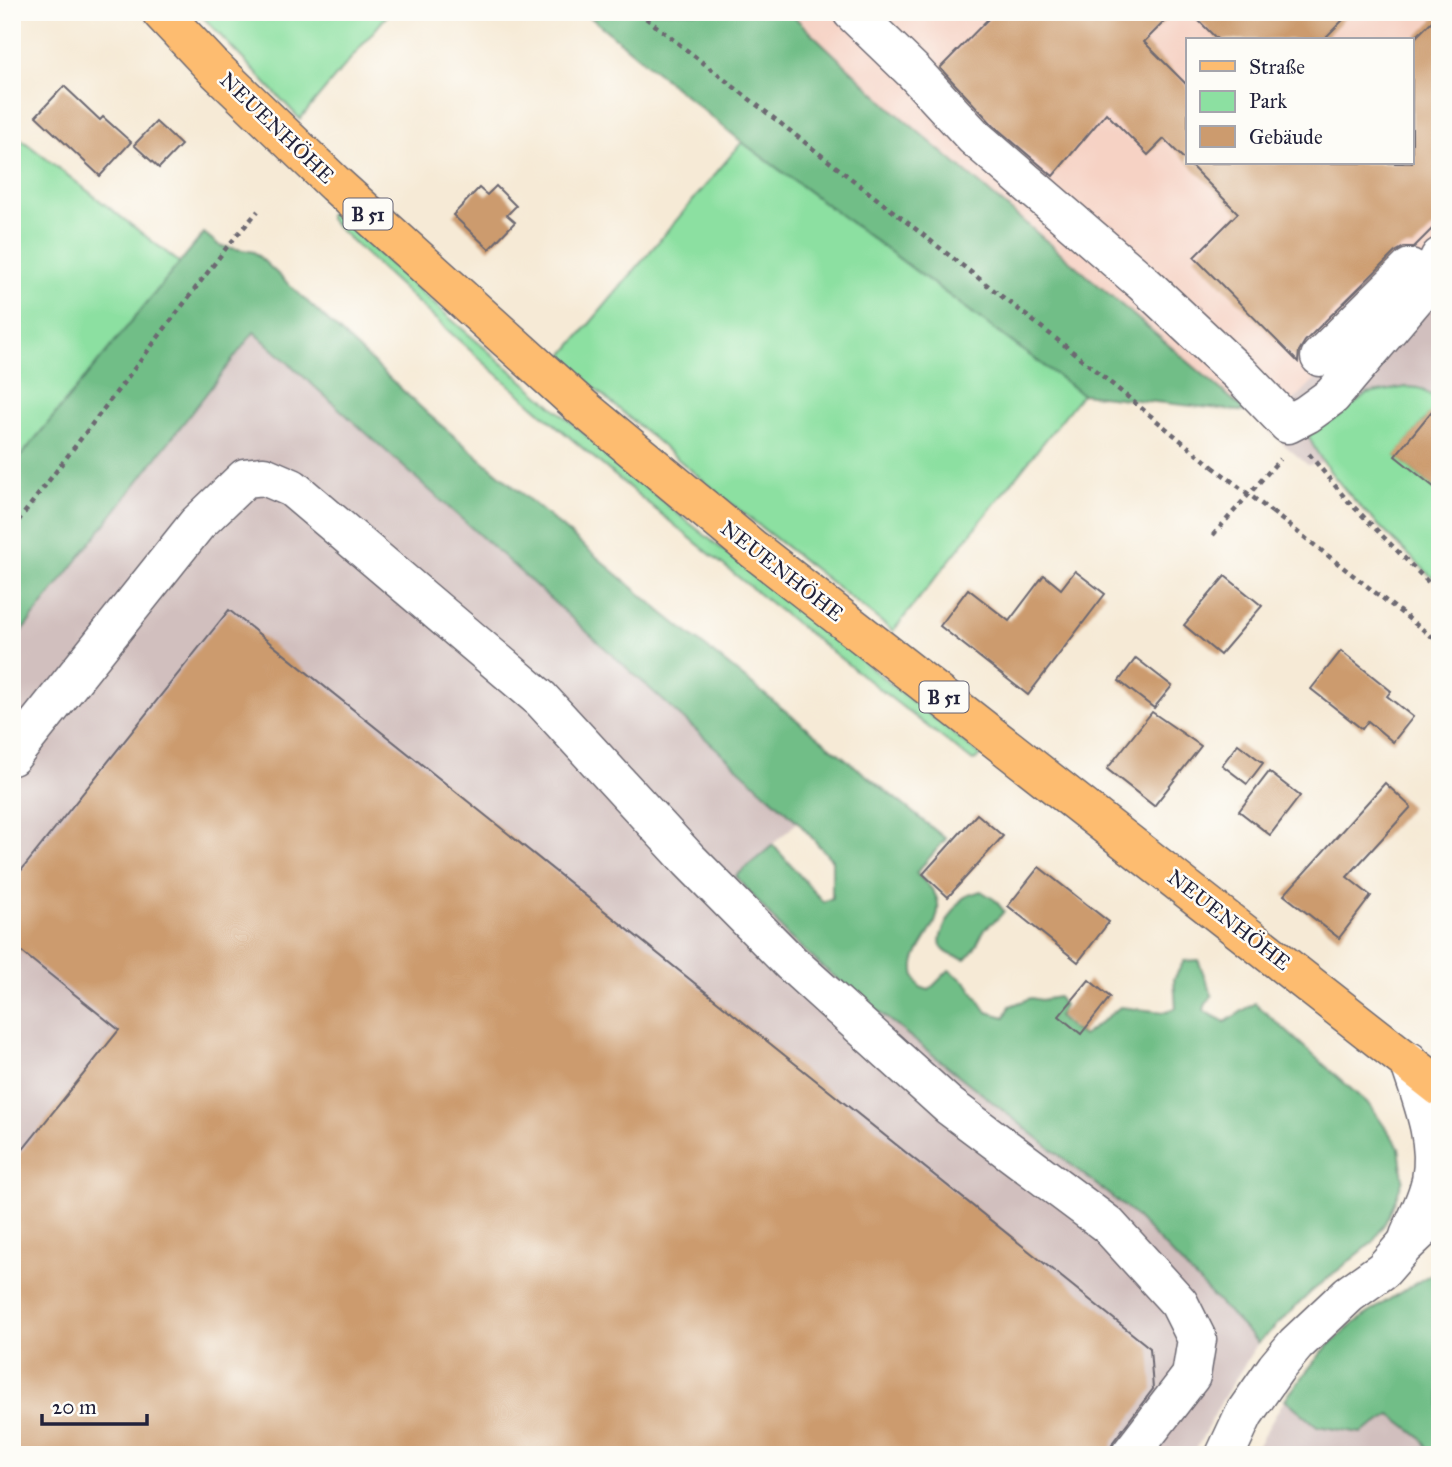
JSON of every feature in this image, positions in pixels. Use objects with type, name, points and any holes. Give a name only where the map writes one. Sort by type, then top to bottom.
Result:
[{"type":"main road","name":"NEUENHÖHE","points":[[161,12],[212,66],[335,184],[593,416],[753,549],[1440,1087]]},
{"type":"street","points":[[852,12],[913,71],[974,137],[1142,282],[1240,374],[1288,424],[1332,396],[1426,285],[1440,257]]},
{"type":"street","points":[[1320,357],[1413,266],[1440,246]]},
{"type":"street","points":[[12,757],[197,524],[245,478],[264,476],[292,488],[541,699],[689,860],[791,963],[949,1106],[1108,1225],[1179,1303],[1197,1339],[1191,1376],[1130,1455]]},
{"type":"street","points":[[1409,1061],[1432,1141],[1434,1165],[1409,1254]]},
{"type":"street","points":[[1225,1455],[1244,1414],[1296,1344],[1318,1321],[1409,1254],[1440,1212]]},
{"type":"path","points":[[638,12],[1440,643]]},
{"type":"path","points":[[12,529],[227,247],[258,211]]},
{"type":"path","points":[[1213,534],[1290,449],[1288,424]]},
{"type":"path","points":[[1288,424],[1346,499],[1440,594]]},
{"type":"shaded area","points":[[789,12],[1440,12],[1440,279],[1313,382],[1287,407],[1269,432],[894,111]]},
{"type":"shaded area","points":[[1418,278],[1440,279],[1440,585],[1356,502],[1323,462],[1308,465],[1269,432],[1287,407]]},
{"type":"shaded area","points":[[253,331],[798,822],[736,876],[825,969],[1132,1213],[1258,1343],[1224,1397],[1193,1455],[12,1455],[12,644]]},
{"type":"shaded area","points":[[1440,1269],[1440,1455],[1252,1455],[1285,1399],[1325,1349],[1351,1326],[1395,1295]]},
{"type":"green space","points":[[198,12],[390,12],[300,119]]},
{"type":"green space","points":[[584,12],[789,12],[894,111],[1247,412],[1082,394],[742,142]]},
{"type":"green space","points":[[12,132],[180,263],[12,467]]},
{"type":"green space","points":[[742,142],[1082,394],[893,631],[719,494],[560,359]]},
{"type":"green space","points":[[333,212],[452,320],[672,509],[981,756],[973,761],[920,721],[652,507],[488,366],[381,269],[329,219]]},
{"type":"green space","points":[[204,233],[220,246],[254,252],[428,414],[664,614],[946,839],[916,873],[933,891],[938,904],[934,925],[914,964],[920,987],[929,990],[949,970],[967,983],[987,1012],[1005,1017],[1010,1006],[1031,998],[1041,1000],[1058,997],[1064,1005],[1058,1017],[1083,1036],[1120,1007],[1164,1012],[1176,1008],[1174,979],[1184,961],[1198,960],[1212,995],[1204,1011],[1225,1022],[1255,1003],[1370,1106],[1399,1147],[1403,1179],[1389,1216],[1373,1242],[1311,1292],[1258,1343],[1132,1213],[825,969],[787,935],[736,876],[773,845],[823,902],[832,898],[832,860],[798,822],[254,332],[12,644],[12,467]]},
{"type":"green space","points":[[1407,387],[1419,388],[1440,401],[1396,456],[1440,492],[1440,585],[1346,490],[1315,449],[1307,431],[1337,418],[1367,394]]},
{"type":"green space","points":[[981,891],[995,900],[1004,911],[986,928],[966,959],[948,953],[940,944],[942,931],[961,900]]},
{"type":"green space","points":[[1440,1269],[1440,1455],[1432,1455],[1421,1438],[1391,1415],[1361,1433],[1317,1426],[1285,1399],[1321,1353],[1340,1335],[1381,1305]]},
{"type":"building","points":[[995,12],[1174,12],[1144,42],[1186,84],[1186,161],[1164,139],[1148,155],[1106,113],[1053,176],[994,126],[940,68]]},
{"type":"building","points":[[1190,12],[1351,12],[1325,38],[1216,38]]},
{"type":"building","points":[[1440,13],[1440,221],[1414,247],[1404,247],[1395,252],[1305,341],[1299,351],[1298,362],[1194,257],[1238,213],[1189,164],[1414,164],[1414,39]]},
{"type":"building","points":[[64,86],[100,120],[103,117],[131,142],[100,176],[36,116]]},
{"type":"building","points":[[156,122],[181,145],[159,168],[134,145]]},
{"type":"building","points":[[496,186],[516,206],[507,215],[515,222],[489,249],[453,215],[479,188],[487,195]]},
{"type":"building","points":[[1440,401],[1440,492],[1395,456]]},
{"type":"building","points":[[1075,571],[1105,594],[1028,695],[940,626],[968,589],[1009,621],[1044,575],[1061,589]]},
{"type":"building","points":[[1225,576],[1262,606],[1220,655],[1184,625]]},
{"type":"building","points":[[229,610],[1150,1348],[1153,1389],[1113,1442],[1109,1455],[12,1455],[12,1163],[119,1030],[12,944],[12,882]]},
{"type":"building","points":[[1341,651],[1391,691],[1387,696],[1413,717],[1393,742],[1368,721],[1362,729],[1311,689]]},
{"type":"building","points":[[1136,658],[1172,686],[1154,708],[1119,681]]},
{"type":"building","points":[[1152,712],[1201,746],[1154,806],[1107,769]]},
{"type":"building","points":[[1238,744],[1263,763],[1247,784],[1222,765]]},
{"type":"building","points":[[1269,772],[1300,796],[1270,835],[1239,811]]},
{"type":"building","points":[[1385,783],[1411,807],[1347,877],[1371,896],[1339,938],[1284,895]]},
{"type":"building","points":[[977,814],[1003,836],[948,897],[923,874]]},
{"type":"building","points":[[1039,867],[1109,922],[1078,962],[1008,906]]},
{"type":"building","points":[[1089,980],[1110,997],[1081,1034],[1059,1016]]}]
